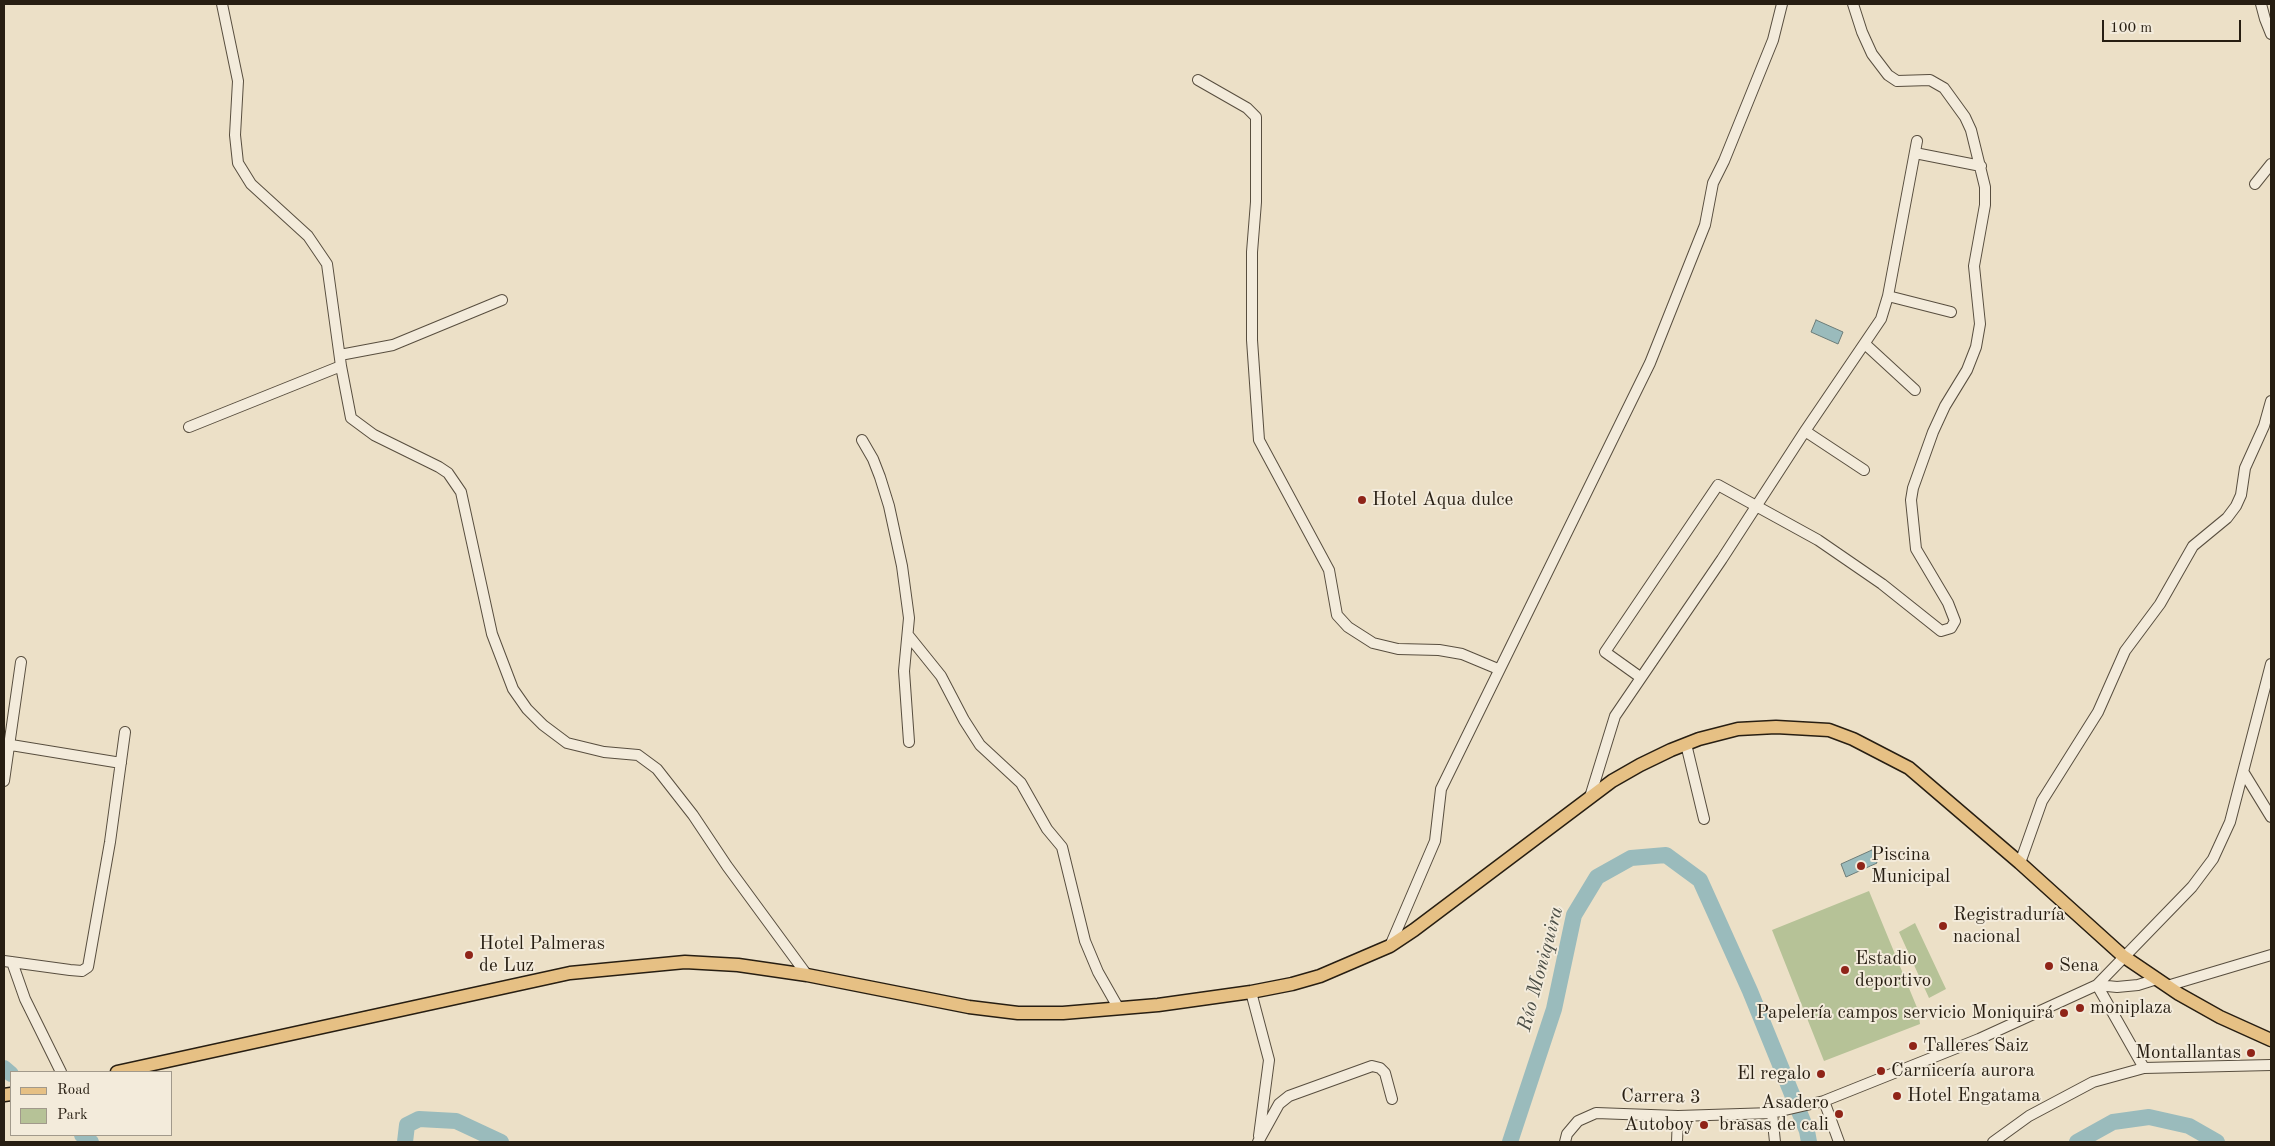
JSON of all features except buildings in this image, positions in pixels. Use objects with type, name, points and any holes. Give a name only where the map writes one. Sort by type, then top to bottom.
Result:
[{"type":"main road","points":[[122,1071],[570,973],[685,962],[738,965],[807,975],[969,1007],[1018,1013],[1063,1013],[1119,1009],[1251,992],[1320,976],[1390,946],[1612,781],[1640,765],[1686,744],[1738,729],[1776,727],[1829,730],[1853,739],[1920,775],[2124,956],[2162,982],[2220,1017],[2271,1040]]},
{"type":"street","points":[[222,4],[238,81],[235,135],[238,162],[251,184],[308,236],[323,256],[330,272],[348,412],[356,424],[374,435],[440,467],[448,474],[461,492],[492,634],[513,689],[526,709],[567,743],[604,752],[638,755],[649,762],[672,786],[727,866],[807,975]]},
{"type":"street","points":[[1390,946],[1434,841],[1441,789],[1498,669],[1650,363],[1705,225],[1713,183],[1774,40],[1782,4]]},
{"type":"street","points":[[1640,677],[1605,652],[1718,485],[1818,540],[1882,584],[1941,632],[1954,625],[1954,616],[1916,549],[1911,500],[1913,488],[1932,432],[1945,406],[1968,370],[1976,346],[1980,324],[1974,278],[1974,256],[1985,205],[1985,187],[1981,166],[1968,123],[1944,88],[1930,80],[1897,81],[1888,75],[1872,54],[1862,32],[1853,4]]},
{"type":"street","points":[[2261,4],[2264,19],[2271,34]]},
{"type":"street","points":[[1198,80],[1247,108],[1256,117],[1256,202],[1252,252],[1252,340],[1259,440],[1329,570],[1337,615],[1348,627],[1373,643],[1398,649],[1439,650],[1462,654],[1498,669]]},
{"type":"street","points":[[1590,797],[1615,716],[1757,507],[1805,431],[1881,318],[1888,296],[1917,141]]},
{"type":"street","points":[[1916,154],[1981,166]]},
{"type":"street","points":[[2255,184],[2271,164]]},
{"type":"street","points":[[1888,296],[1951,312]]},
{"type":"street","points":[[188,427],[341,361],[393,345],[502,300]]},
{"type":"street","points":[[1865,344],[1915,390]]},
{"type":"street","points":[[2020,863],[2042,801],[2098,712],[2125,651],[2160,604],[2193,546],[2227,518],[2236,506],[2241,495],[2246,464],[2267,428],[2271,401]]},
{"type":"street","points":[[1805,431],[1864,470]]},
{"type":"street","points":[[862,440],[873,459],[880,477],[899,544],[909,618],[904,671],[908,742]]},
{"type":"street","points":[[908,635],[940,676],[980,745],[1021,783],[1047,829],[1062,848],[1085,941],[1098,972],[1119,1009]]},
{"type":"street","points":[[4,781],[7,744],[21,662]]},
{"type":"street","points":[[2097,985],[2192,887],[2213,859],[2230,822],[2271,664]]},
{"type":"street","points":[[8,962],[76,971],[85,971],[88,967],[110,842],[125,732]]},
{"type":"street","points":[[7,744],[121,763]]},
{"type":"street","points":[[1686,744],[1704,819]]},
{"type":"street","points":[[2244,773],[2271,817]]},
{"type":"street","points":[[2097,985],[2117,986],[2162,982],[2271,955]]},
{"type":"street","points":[[8,962],[61,1071]]},
{"type":"street","points":[[2097,985],[2144,1068]]},
{"type":"street","name":"Carrera 3","points":[[1566,1138],[1578,1121],[1596,1113],[1678,1116],[1772,1113],[1824,1101],[1979,1039],[2097,985]]},
{"type":"street","points":[[1251,992],[1269,1060],[1258,1142]]},
{"type":"street","points":[[1993,1142],[2029,1116],[2093,1082],[2144,1068],[2271,1065]]},
{"type":"street","points":[[1258,1142],[1280,1104],[1289,1096],[1372,1066],[1380,1068],[1385,1073],[1392,1099]]},
{"type":"street","points":[[1824,1101],[1839,1142]]},
{"type":"street","points":[[1772,1113],[1775,1142]]},
{"type":"street","points":[[1677,1142],[1678,1116]]},
{"type":"green space","name":"Estadio deportivo","points":[[1869,891],[1918,1010],[1920,1024],[1824,1061],[1772,930]]},
{"type":"green space","points":[[1915,923],[1946,989],[1929,998],[1899,932]]},
{"type":"water","points":[[1816,320],[1843,332],[1838,344],[1811,332]]},
{"type":"water","points":[[1872,850],[1877,863],[1846,877],[1841,864]]},
{"type":"waterway","name":"Río Moniquira","points":[[1510,1142],[1554,1009],[1574,915],[1597,877],[1631,858],[1666,855],[1700,880],[1750,991],[1807,1131],[1809,1142]]},
{"type":"waterway","name":"Río Moniquira","points":[[4,1068],[10,1073]]},
{"type":"waterway","name":"Río Moniquira","points":[[2077,1142],[2113,1122],[2149,1117],[2189,1126],[2217,1142]]},
{"type":"waterway","name":"Río Moniquira","points":[[405,1142],[407,1125],[419,1119],[456,1121],[501,1142]]},
{"type":"waterway","name":"Río Moniquira","points":[[83,1136],[91,1142]]},
{"type":"place","name":"Hotel Aqua dulce","points":[[1362,500]]},
{"type":"place","name":"Piscina Municipal","points":[[1861,866]]},
{"type":"place","name":"Registraduría nacional","points":[[1943,926]]},
{"type":"place","name":"Hotel Palmeras de Luz","points":[[469,955]]},
{"type":"place","name":"Sena","points":[[2049,966]]},
{"type":"place","name":"Estadio deportivo","points":[[1845,970]]},
{"type":"place","name":"moniplaza","points":[[2080,1008]]},
{"type":"place","name":"Papelería campos servicio Moniquirá","points":[[2064,1013]]},
{"type":"place","name":"Talleres Saiz","points":[[1913,1046]]},
{"type":"place","name":"Montallantas","points":[[2251,1053]]},
{"type":"place","name":"Carnicería aurora","points":[[1881,1071]]},
{"type":"place","name":"El regalo","points":[[1821,1074]]},
{"type":"place","name":"Hotel Engatama","points":[[1897,1096]]},
{"type":"place","name":"Asadero brasas de cali","points":[[1839,1114]]},
{"type":"place","name":"Autoboy","points":[[1704,1125]]}]
